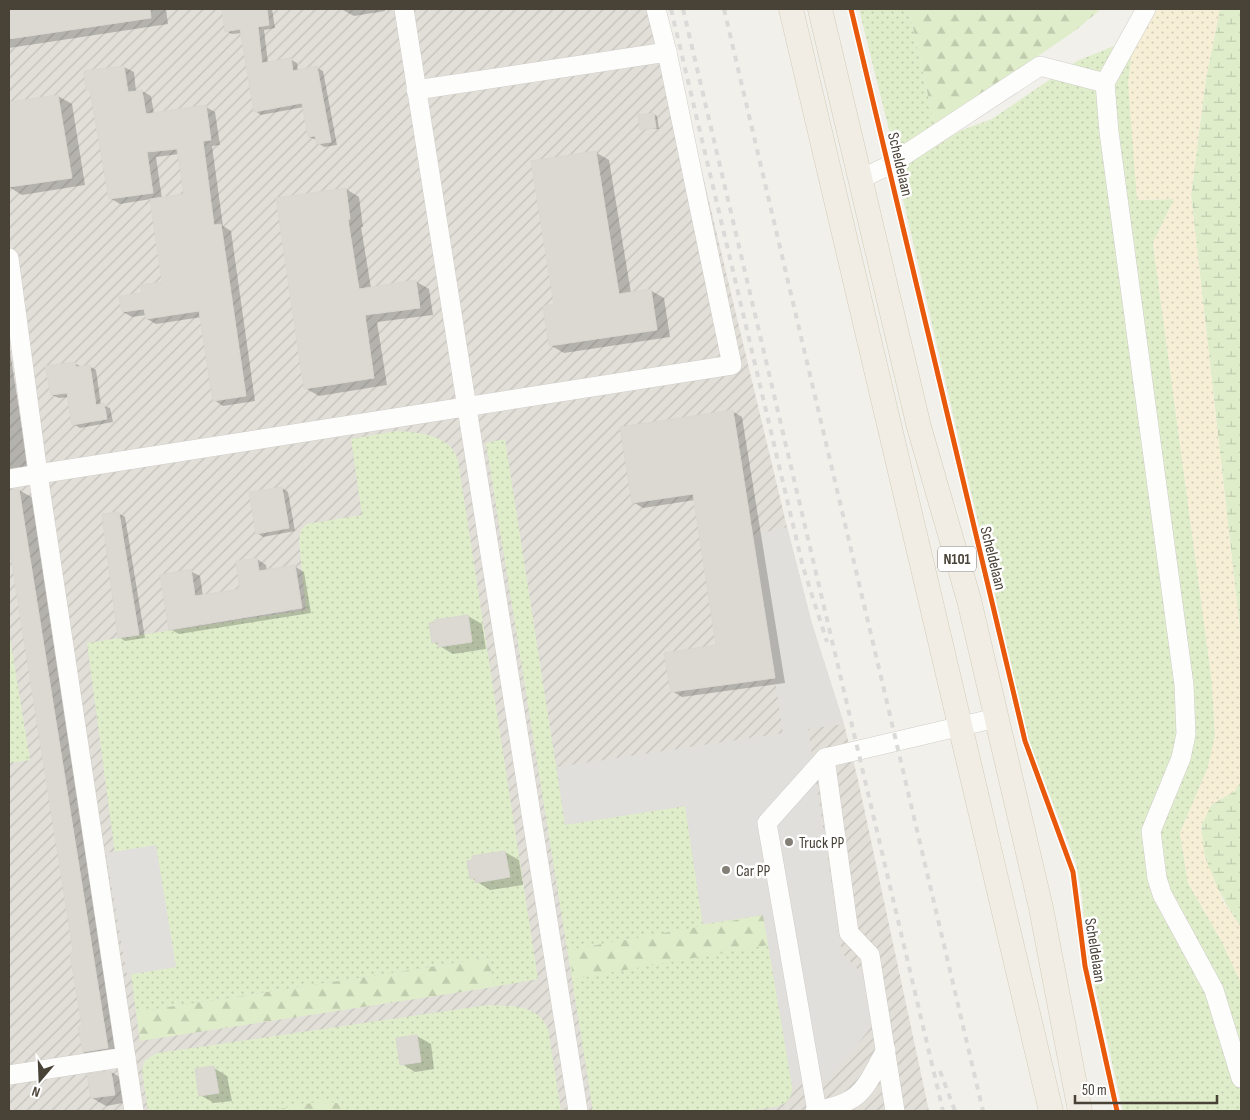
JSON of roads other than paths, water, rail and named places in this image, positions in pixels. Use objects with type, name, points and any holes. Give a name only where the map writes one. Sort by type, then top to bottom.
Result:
[{"type":"main road","name":"N101","points":[[791,9],[1051,1111]]},
{"type":"main road","name":"N101","points":[[820,9],[919,427],[968,600],[1041,908],[1080,1111]]},
{"type":"lane","points":[[404,9],[578,1111]]},
{"type":"lane","points":[[9,478],[732,365],[656,9]]},
{"type":"lane","points":[[1146,9],[1105,83],[1109,132],[1184,685],[1186,734],[1181,758],[1151,831],[1157,878],[1162,894],[1214,990],[1227,1027],[1241,1078]]},
{"type":"lane","points":[[416,90],[666,52]]},
{"type":"lane","points":[[860,179],[888,166],[1040,66],[1105,83]]},
{"type":"lane","points":[[9,258],[38,474],[134,1111]]},
{"type":"lane","points":[[886,1050],[862,1091],[852,1101],[836,1108],[816,1111],[767,823],[825,758],[996,718]]},
{"type":"lane","points":[[825,758],[849,933],[870,955],[895,1111]]},
{"type":"lane","points":[[9,1075],[126,1057]]},
{"type":"railway","points":[[671,9],[803,567],[827,642]]},
{"type":"railway","points":[[683,9],[943,1111]]},
{"type":"railway","points":[[724,9],[983,1111]]},
{"type":"railway","points":[[940,1071],[955,1111]]},
{"type":"place","name":"Truck PP","points":[[789,842]]},
{"type":"place","name":"Car PP","points":[[726,870]]}]
